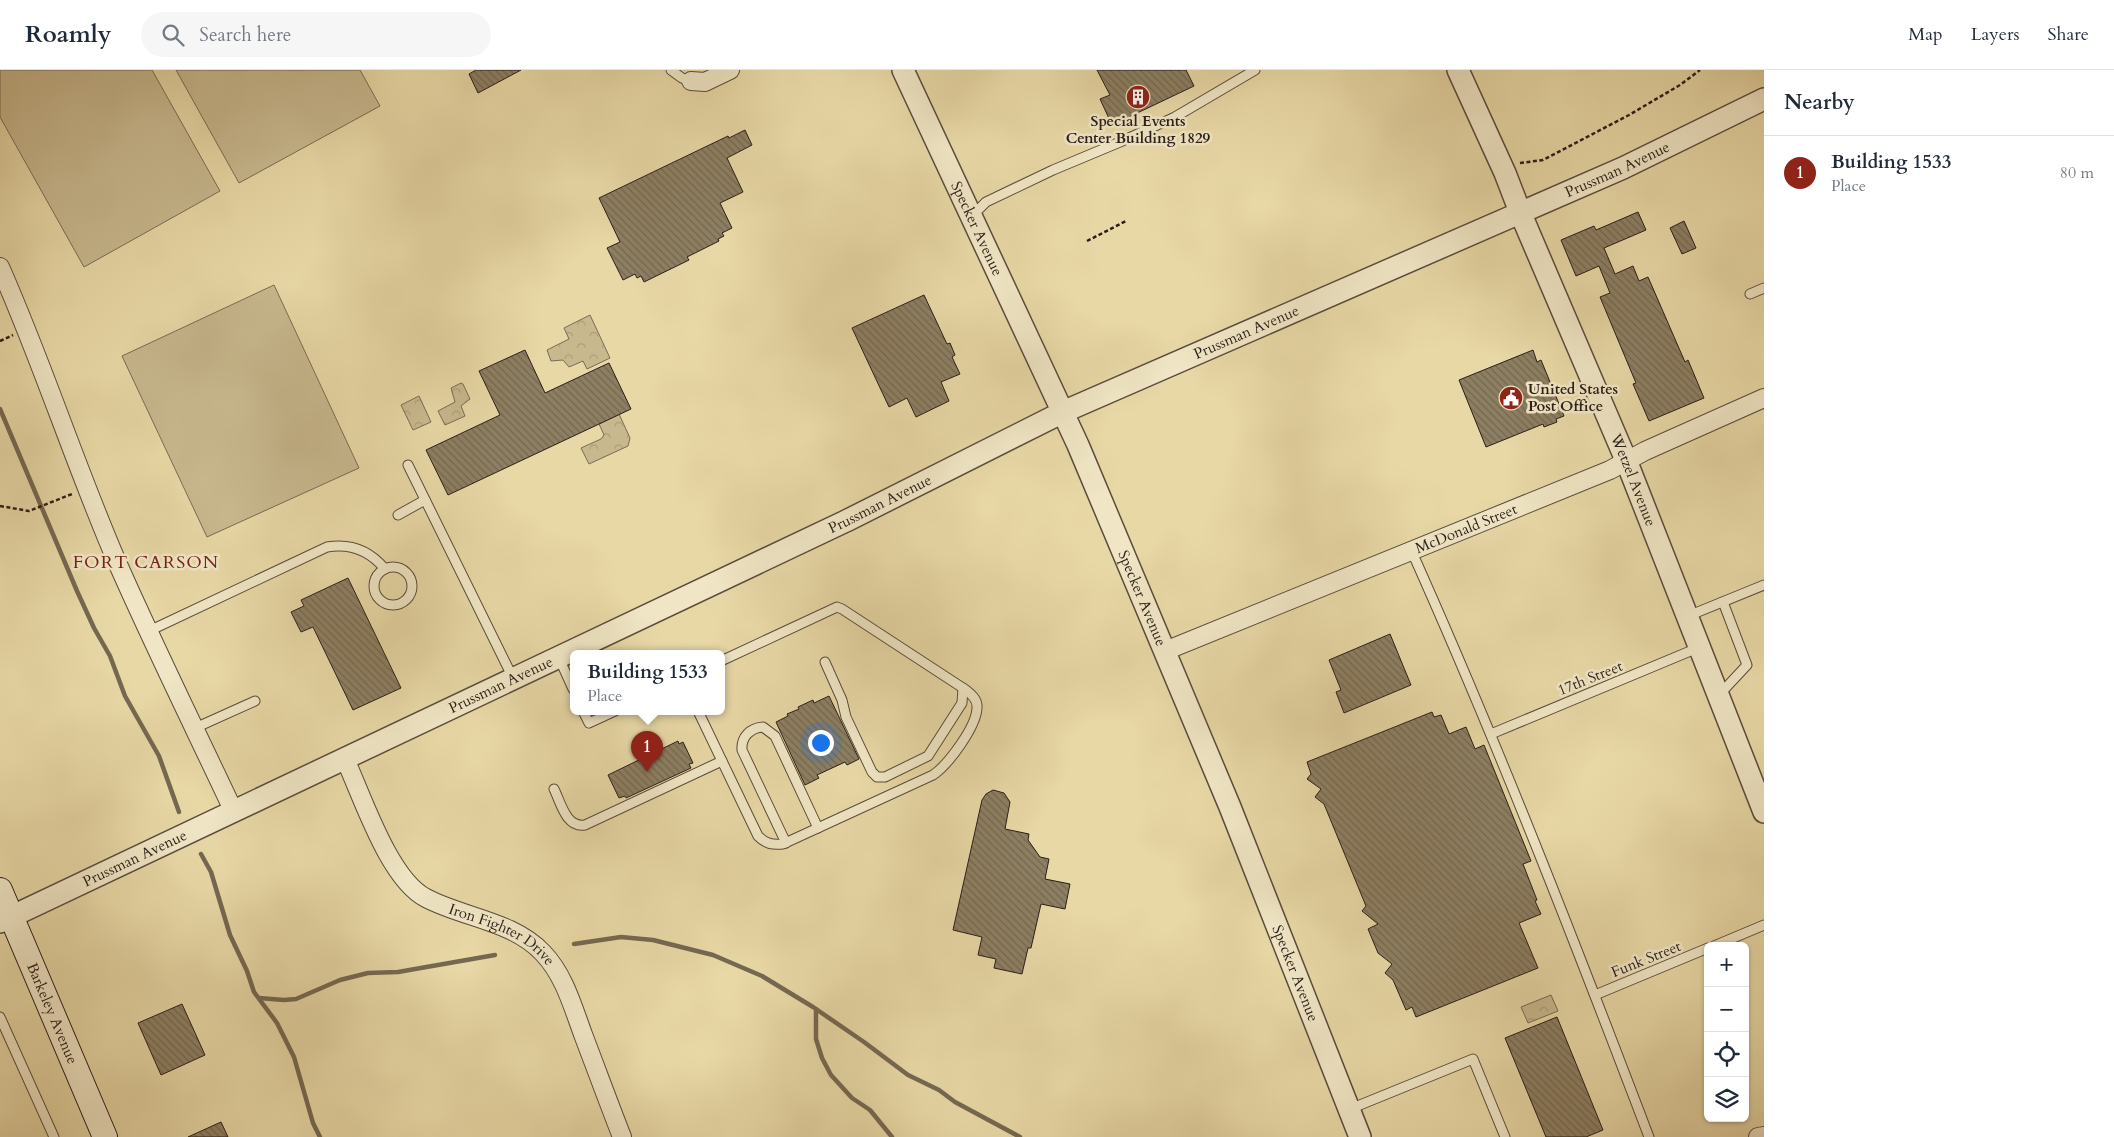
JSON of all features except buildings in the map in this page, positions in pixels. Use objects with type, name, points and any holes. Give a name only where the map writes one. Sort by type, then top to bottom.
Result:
[{"type":"main road","name":"Barkeley Avenue","points":[[0,890],[6,920],[105,1137]]},
{"type":"street","points":[[691,81],[705,82],[730,70]]},
{"type":"street","name":"Specker Avenue","points":[[903,70],[1063,412],[1240,833],[1360,1137]]},
{"type":"street","name":"Wetzel Avenue","points":[[1458,70],[1506,173],[1520,212],[1626,460],[1764,812]]},
{"type":"street","name":"Prussman Avenue","points":[[576,650],[846,521],[1063,412],[1623,168],[1764,99]]},
{"type":"street","points":[[0,267],[17,304],[86,488],[117,562],[234,812]]},
{"type":"street","name":"McDonald Street","points":[[1165,651],[1610,470],[1626,460],[1764,398]]},
{"type":"street","name":"Prussman Avenue","points":[[6,920],[570,653]]},
{"type":"street","name":"Iron Fighter Drive","points":[[345,759],[388,856],[410,887],[434,902],[505,929],[523,938],[542,951],[551,962],[566,987],[622,1137]]},
{"type":"street","points":[[1758,1137],[1764,1136]]},
{"type":"lane","points":[[671,70],[682,78],[691,81]]},
{"type":"lane","points":[[971,218],[986,202],[1052,170],[1175,117],[1255,70]]},
{"type":"lane","points":[[1750,294],[1764,288]]},
{"type":"lane","points":[[408,465],[514,679]]},
{"type":"lane","points":[[398,515],[425,500]]},
{"type":"lane","points":[[149,631],[327,547],[345,546],[361,550],[374,558],[385,569],[398,568],[405,571],[410,578],[412,590],[408,598],[400,603],[387,603],[377,594],[375,581],[379,573],[385,569]]},
{"type":"lane","points":[[1412,552],[1490,734],[1595,995],[1649,1137]]},
{"type":"lane","points":[[1688,616],[1764,585]]},
{"type":"lane","points":[[1718,695],[1747,665],[1722,602]]},
{"type":"lane","points":[[700,715],[758,836],[769,844],[786,842],[933,775],[946,765],[972,725],[976,714],[976,701],[963,688],[837,607],[725,660]]},
{"type":"lane","name":"17th Street","points":[[1490,734],[1700,647]]},
{"type":"lane","points":[[559,658],[570,682]]},
{"type":"lane","points":[[825,662],[842,700],[846,717],[872,772],[877,777],[885,777],[928,756],[962,703],[963,688]]},
{"type":"lane","points":[[195,728],[255,701]]},
{"type":"lane","points":[[585,715],[589,723],[607,715]]},
{"type":"lane","points":[[786,842],[742,750],[745,736],[754,728],[763,727],[775,736],[818,828]]},
{"type":"lane","points":[[554,789],[570,821],[585,826],[722,761]]},
{"type":"lane","points":[[1724,942],[1764,925]]},
{"type":"lane","name":"Funk Street","points":[[1595,995],[1704,950]]},
{"type":"lane","points":[[0,1017],[54,1137]]},
{"type":"lane","points":[[1350,1109],[1473,1058],[1505,1137]]},
{"type":"path","points":[[1519,163],[1543,160],[1629,115],[1700,70]]},
{"type":"path","points":[[1087,241],[1126,221]]},
{"type":"path","points":[[0,506],[29,511],[86,488]]},
{"type":"green space","points":[[0,70],[152,70],[220,191],[84,267],[0,117]]},
{"type":"green space","points":[[176,70],[360,70],[380,106],[239,183]]},
{"type":"green space","points":[[274,285],[359,468],[207,537],[122,356]]},
{"type":"green space","points":[[590,315],[610,358],[587,369],[583,361],[569,367],[563,360],[551,361],[547,350],[569,339],[564,328]]},
{"type":"green space","points":[[461,383],[470,399],[461,406],[465,416],[445,425],[438,411],[455,402],[451,388]]},
{"type":"green space","points":[[419,396],[431,422],[413,430],[401,405]]},
{"type":"green space","points":[[619,414],[630,438],[628,446],[589,464],[581,448],[601,439],[604,435],[599,424]]},
{"type":"green space","points":[[1551,995],[1558,1011],[1528,1023],[1521,1007]]},
{"type":"waterway","points":[[0,409],[77,591],[94,628],[110,656],[125,696],[159,756],[179,812]]},
{"type":"waterway","points":[[201,854],[211,872],[230,935],[247,971],[254,992],[277,1023],[294,1057],[313,1123],[320,1137]]},
{"type":"waterway","points":[[574,944],[621,937],[653,940],[713,955],[762,976],[813,1007],[908,1075],[939,1090],[955,1102],[1020,1137]]},
{"type":"waterway","points":[[259,998],[296,999],[340,980],[368,973],[398,972],[495,955]]},
{"type":"waterway","points":[[816,1009],[816,1039],[822,1058],[831,1075],[852,1098],[870,1110],[892,1137]]},
{"type":"place","name":"Special Events Center Building 1829","points":[[1138,97]]},
{"type":"place","name":"United States Post Office","points":[[1511,398]]},
{"type":"place","name":"Building 1533","points":[[647,772]]},
{"type":"district","name":"FORT CARSON","points":[[146,562]]}]
